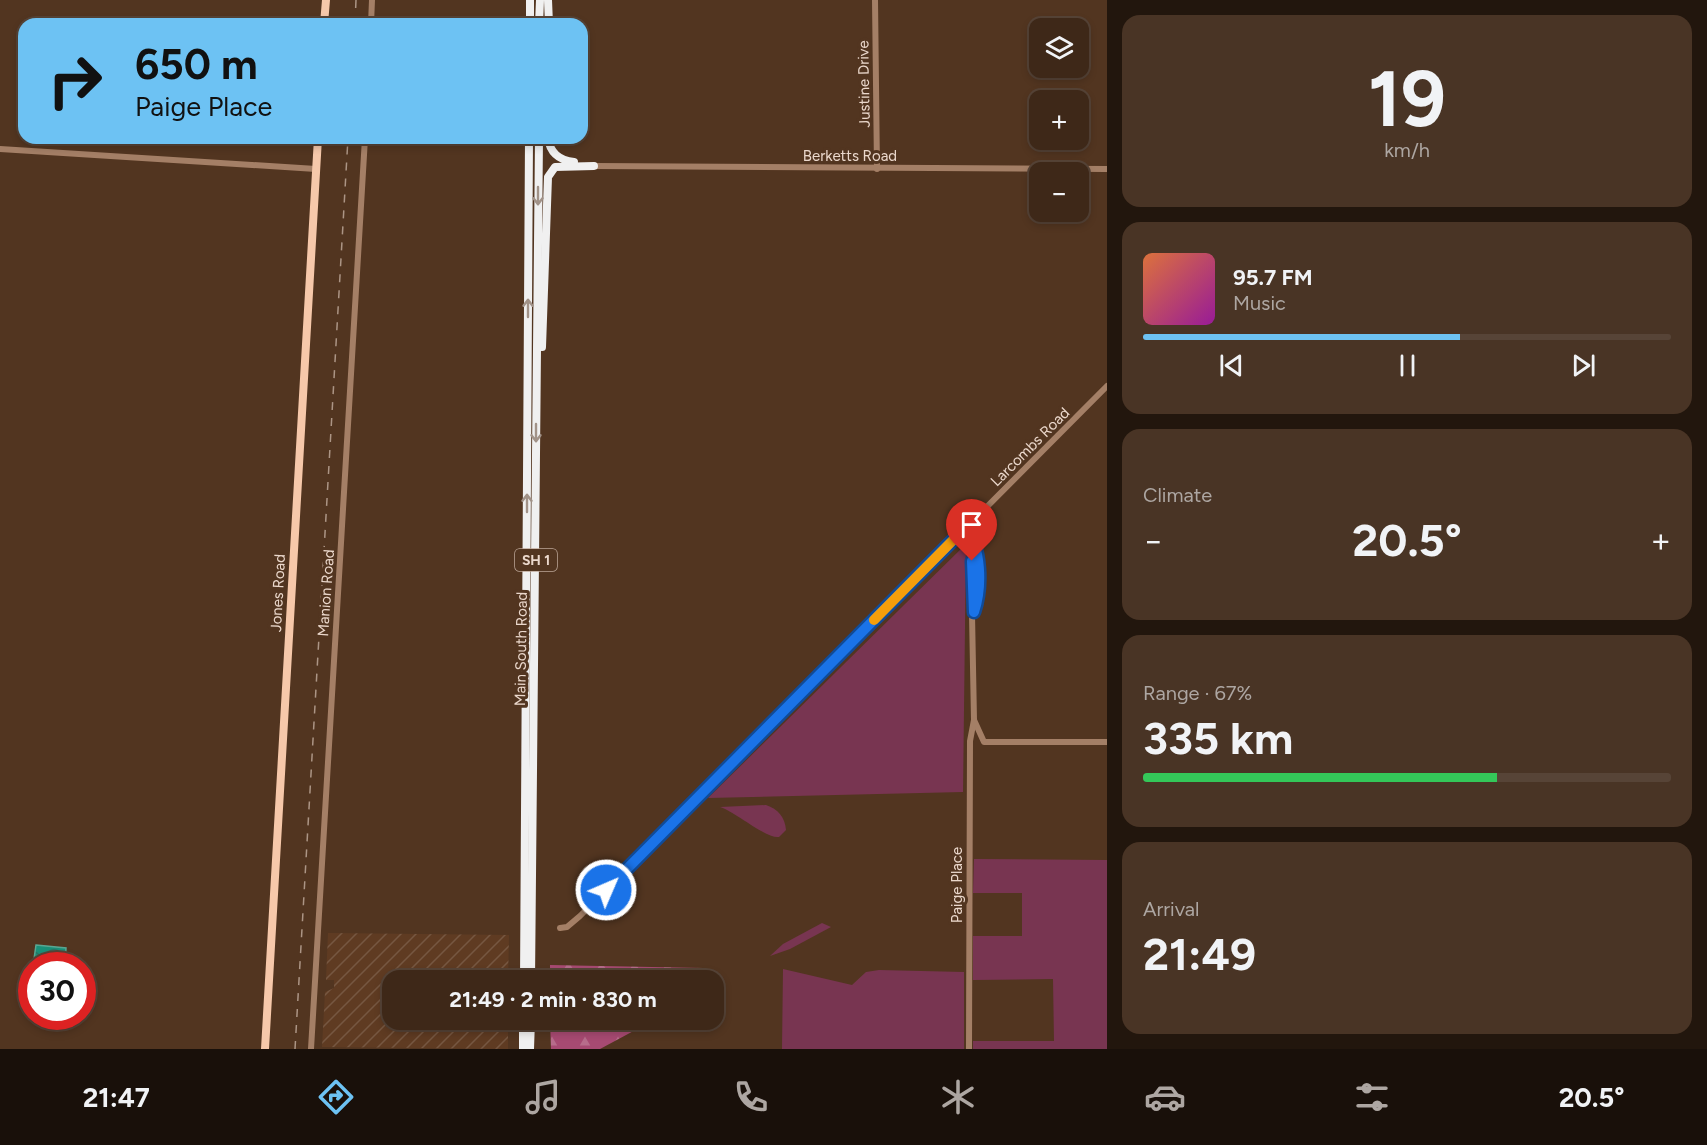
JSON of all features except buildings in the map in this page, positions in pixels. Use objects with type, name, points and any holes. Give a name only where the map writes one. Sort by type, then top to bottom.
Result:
[{"type":"highway","points":[[530,0],[530,18]]},
{"type":"highway","points":[[539,18],[540,0]]},
{"type":"highway","points":[[548,0],[549,18]]},
{"type":"highway","name":"Main South Road","points":[[524,970],[529,144]]},
{"type":"highway","name":"Main South Road","points":[[531,970],[538,144]]},
{"type":"highway","points":[[549,144],[561,158],[594,166]]},
{"type":"highway","points":[[537,398],[546,286],[548,177],[555,167],[594,166]]},
{"type":"highway","points":[[523,1049],[524,1030]]},
{"type":"highway","points":[[530,1049],[531,1030]]},
{"type":"main road","points":[[324,18],[326,0]]},
{"type":"main road","name":"Jones Road","points":[[265,1049],[318,144]]},
{"type":"street","points":[[371,18],[372,0]]},
{"type":"street","name":"Justine Drive","points":[[875,0],[877,169]]},
{"type":"street","name":"Manion Road","points":[[311,1049],[365,144]]},
{"type":"street","points":[[0,149],[316,169]]},
{"type":"street","name":"Berketts Road","points":[[594,166],[1107,169]]},
{"type":"street","name":"Larcombs Road","points":[[560,928],[567,927],[580,916],[1107,386]]},
{"type":"street","name":"Paige Place","points":[[965,528],[974,537],[976,549],[972,561],[974,720],[970,741],[969,1049]]},
{"type":"street","name":"Paige Place","points":[[974,720],[984,742]]},
{"type":"street","points":[[970,741],[1107,742]]},
{"type":"shaded area","points":[[966,544],[963,792],[708,798]]},
{"type":"shaded area","points":[[766,805],[777,811],[784,821],[786,830],[779,837],[759,830],[720,807]]},
{"type":"shaded area","points":[[974,859],[1107,860],[1107,1049],[973,1049],[973,1041],[1054,1041],[1053,979],[973,980],[973,936],[1022,936],[1022,893],[973,893]]},
{"type":"shaded area","points":[[822,923],[831,927],[790,949],[770,956],[783,944]]},
{"type":"shaded area","points":[[328,933],[509,935],[508,970],[382,970],[382,1030],[508,1030],[508,1049],[322,1047],[325,992],[334,988],[334,980],[326,980]]},
{"type":"shaded area","points":[[783,969],[852,985],[866,972],[879,970],[964,972],[964,1049],[782,1049]]},
{"type":"green space","points":[[550,965],[703,968],[703,970],[550,970]]},
{"type":"green space","points":[[550,1030],[635,1030],[600,1049],[551,1049]]},
{"type":"water","points":[[36,945],[66,948],[66,952],[35,952]]},
{"type":"railway","points":[[355,18],[356,0]]},
{"type":"railway","points":[[295,1049],[348,144]]},
{"type":"slow traffic","points":[[874,620],[965,528]]},
{"type":"route","points":[[606,890],[965,528],[974,537],[978,561],[977,603],[974,612],[972,561]]}]
